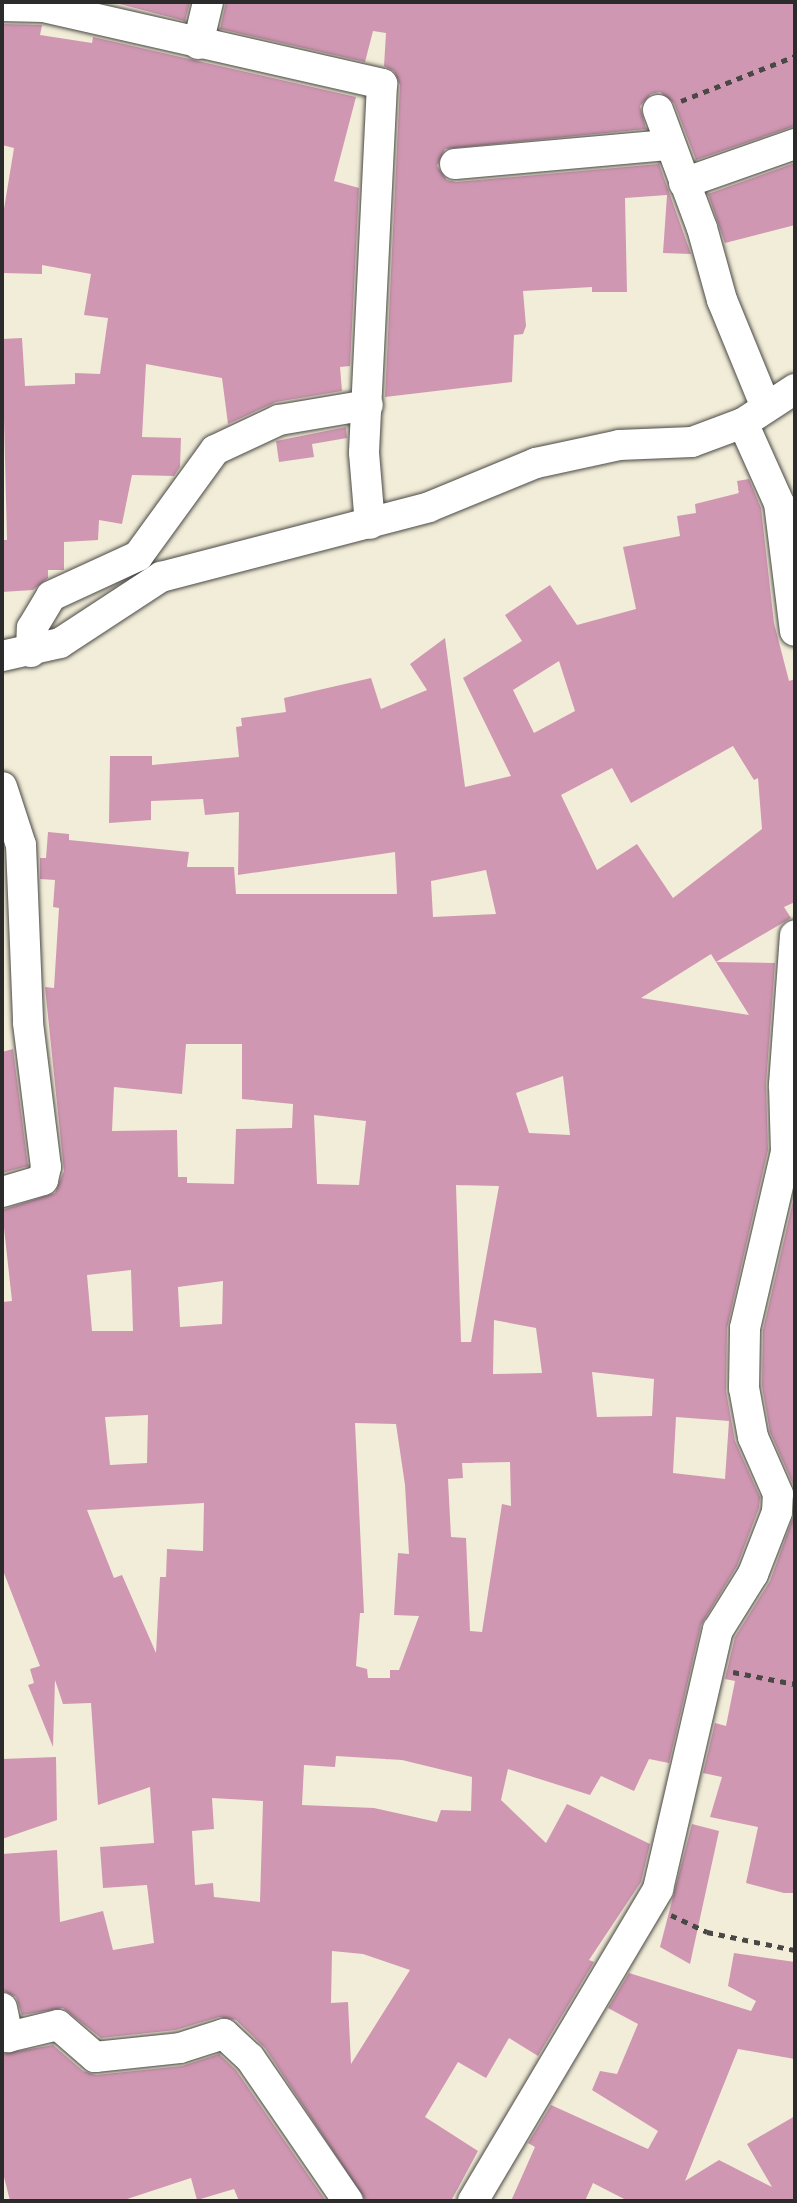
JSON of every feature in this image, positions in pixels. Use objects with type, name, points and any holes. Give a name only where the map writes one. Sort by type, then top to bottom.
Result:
[{"type":"street","points":[[198,44],[208,2]]},
{"type":"street","points":[[2,6],[44,7],[378,82],[385,89],[372,213],[364,453],[370,524]]},
{"type":"street","points":[[658,110],[722,300],[779,503],[795,631]]},
{"type":"street","points":[[684,183],[795,144]]},
{"type":"street","points":[[455,164],[670,145]]},
{"type":"street","points":[[17,654],[60,643],[161,577],[429,507],[536,463],[619,445],[692,442],[754,414],[795,389]]},
{"type":"street","points":[[17,654],[51,596],[138,556],[215,450],[279,420],[368,405]]},
{"type":"street","points":[[2,787],[21,845],[28,1023],[46,1167],[43,1180],[2,1192]]},
{"type":"street","points":[[473,2201],[658,1889],[718,1630],[753,1574],[777,1512],[778,1494],[753,1437],[744,1388],[745,1328],[786,1152],[784,1085],[795,935]]},
{"type":"street","points":[[2,2008],[8,2037],[58,2025],[95,2057],[180,2048],[224,2034],[250,2058],[348,2201]]},
{"type":"path","points":[[658,110],[795,56]]},
{"type":"path","points":[[709,1668],[795,1684]]},
{"type":"path","points":[[648,1905],[707,1932],[795,1950]]},
{"type":"building","points":[[112,2],[190,2],[185,21]]},
{"type":"building","points":[[226,2],[795,2],[795,126],[696,160],[674,103],[660,92],[651,94],[640,106],[646,129],[445,149],[437,166],[447,180],[456,182],[659,164],[691,254],[663,253],[667,195],[625,198],[627,292],[592,292],[592,287],[523,291],[526,326],[523,334],[514,335],[512,382],[385,397],[400,85],[394,71],[384,66],[386,33],[373,31],[365,62],[220,29]]},
{"type":"building","points":[[2,24],[42,25],[40,35],[92,43],[93,37],[356,97],[334,181],[359,188],[350,366],[340,367],[342,391],[276,402],[228,424],[222,378],[146,364],[142,437],[181,438],[180,467],[174,476],[132,475],[122,524],[99,520],[98,540],[64,542],[64,570],[48,570],[48,578],[33,590],[2,592],[2,540],[7,540],[2,339],[22,338],[25,386],[75,384],[75,373],[100,374],[108,318],[84,315],[91,274],[42,265],[42,274],[2,273],[2,221],[14,148],[2,145]]},
{"type":"building","points":[[795,163],[795,225],[725,243],[708,194]]},
{"type":"building","points":[[346,427],[347,438],[312,444],[314,457],[279,462],[276,441]]},
{"type":"building","points":[[749,479],[761,508],[774,623],[789,681],[795,679],[795,902],[784,907],[791,918],[716,962],[775,963],[766,1084],[768,1150],[727,1328],[726,1391],[735,1441],[760,1497],[759,1508],[737,1566],[701,1625],[669,1763],[649,1759],[634,1791],[601,1776],[590,1795],[508,1769],[501,1800],[546,1843],[567,1804],[650,1844],[641,1882],[589,1960],[594,1962],[538,2056],[509,2038],[486,2078],[458,2062],[425,2117],[478,2151],[451,2201],[366,2201],[265,2048],[236,2020],[219,2017],[176,2030],[101,2038],[63,2008],[22,2015],[16,1997],[2,1990],[2,1854],[57,1850],[60,1922],[103,1911],[113,1950],[154,1943],[147,1885],[103,1888],[100,1847],[154,1843],[150,1787],[98,1805],[91,1703],[63,1704],[55,1680],[53,1747],[28,1685],[34,1683],[30,1669],[40,1666],[2,1568],[2,1302],[12,1301],[2,1210],[55,1193],[64,1171],[45,987],[54,988],[59,908],[53,907],[55,880],[40,879],[40,858],[46,858],[48,832],[69,834],[69,840],[189,852],[187,867],[234,867],[236,894],[397,894],[395,852],[238,875],[239,812],[205,815],[203,799],[151,801],[151,820],[109,823],[110,756],[152,756],[152,765],[239,757],[236,727],[242,726],[241,718],[286,712],[284,698],[371,678],[381,709],[427,690],[410,664],[445,638],[465,787],[511,776],[463,678],[522,641],[505,615],[550,585],[577,625],[636,609],[623,547],[680,536],[677,516],[696,513],[695,504],[739,493],[737,481]],"holes":[[[559,661],[575,711],[534,733],[513,690]],[[733,746],[754,780],[758,778],[762,829],[673,898],[637,844],[597,870],[561,795],[612,768],[631,803]],[[486,870],[496,914],[433,917],[431,881]],[[711,954],[749,1015],[641,998]],[[186,1044],[242,1044],[242,1099],[293,1104],[292,1128],[236,1129],[234,1184],[187,1183],[187,1177],[178,1177],[177,1130],[112,1131],[114,1087],[182,1094]],[[563,1076],[570,1135],[529,1133],[516,1093]],[[314,1115],[366,1121],[359,1185],[317,1184]],[[456,1185],[499,1186],[471,1342],[461,1342]],[[131,1270],[133,1331],[92,1331],[87,1275]],[[223,1281],[222,1324],[180,1327],[178,1287]],[[494,1320],[536,1328],[542,1373],[493,1374]],[[592,1372],[654,1379],[652,1416],[597,1417]],[[148,1415],[147,1463],[110,1465],[105,1417]],[[676,1417],[729,1421],[725,1479],[673,1473]],[[355,1423],[396,1424],[405,1485],[409,1554],[398,1553],[394,1615],[419,1616],[399,1670],[390,1670],[390,1678],[368,1678],[367,1669],[356,1666],[360,1613],[364,1613]],[[510,1462],[511,1506],[502,1504],[482,1632],[470,1631],[466,1538],[451,1537],[448,1479],[463,1478],[462,1463]],[[204,1503],[203,1551],[167,1549],[166,1577],[160,1577],[156,1653],[122,1575],[114,1578],[87,1510]],[[336,1756],[402,1760],[472,1777],[471,1811],[441,1810],[437,1822],[374,1808],[302,1805],[304,1765],[335,1767]],[[212,1798],[263,1801],[260,1902],[214,1897],[213,1883],[195,1885],[192,1831],[214,1829]],[[332,1951],[363,1954],[410,1970],[351,2064],[348,2002],[331,2003]]]},
{"type":"building","points":[[13,1049],[28,1166],[2,1173],[2,1052]]},
{"type":"building","points":[[795,1193],[795,1489],[770,1432],[762,1386],[763,1330]]},
{"type":"building","points":[[795,1512],[795,1893],[784,1893],[746,1883],[758,1827],[710,1817],[722,1777],[703,1773],[715,1723],[726,1726],[735,1681],[725,1679],[735,1637],[770,1581]]},
{"type":"building","points":[[56,1757],[57,1820],[2,1839],[2,1759]]},
{"type":"building","points":[[692,1824],[719,1831],[690,1964],[660,1947]]},
{"type":"building","points":[[734,1953],[795,1962],[795,2059],[738,2049],[685,2181],[719,2160],[772,2187],[747,2144],[795,2116],[795,2201],[628,2201],[593,2183],[585,2201],[511,2201],[535,2147],[528,2143],[551,2105],[648,2149],[658,2131],[592,2090],[600,2071],[617,2074],[638,2024],[608,2008],[629,1973],[751,2011],[756,2001],[728,1986]]},
{"type":"building","points":[[53,2045],[83,2071],[96,2075],[182,2066],[219,2054],[236,2070],[326,2201],[239,2201],[234,2189],[197,2200],[191,2178],[121,2201],[10,2201],[2,2169],[2,2054]]}]
